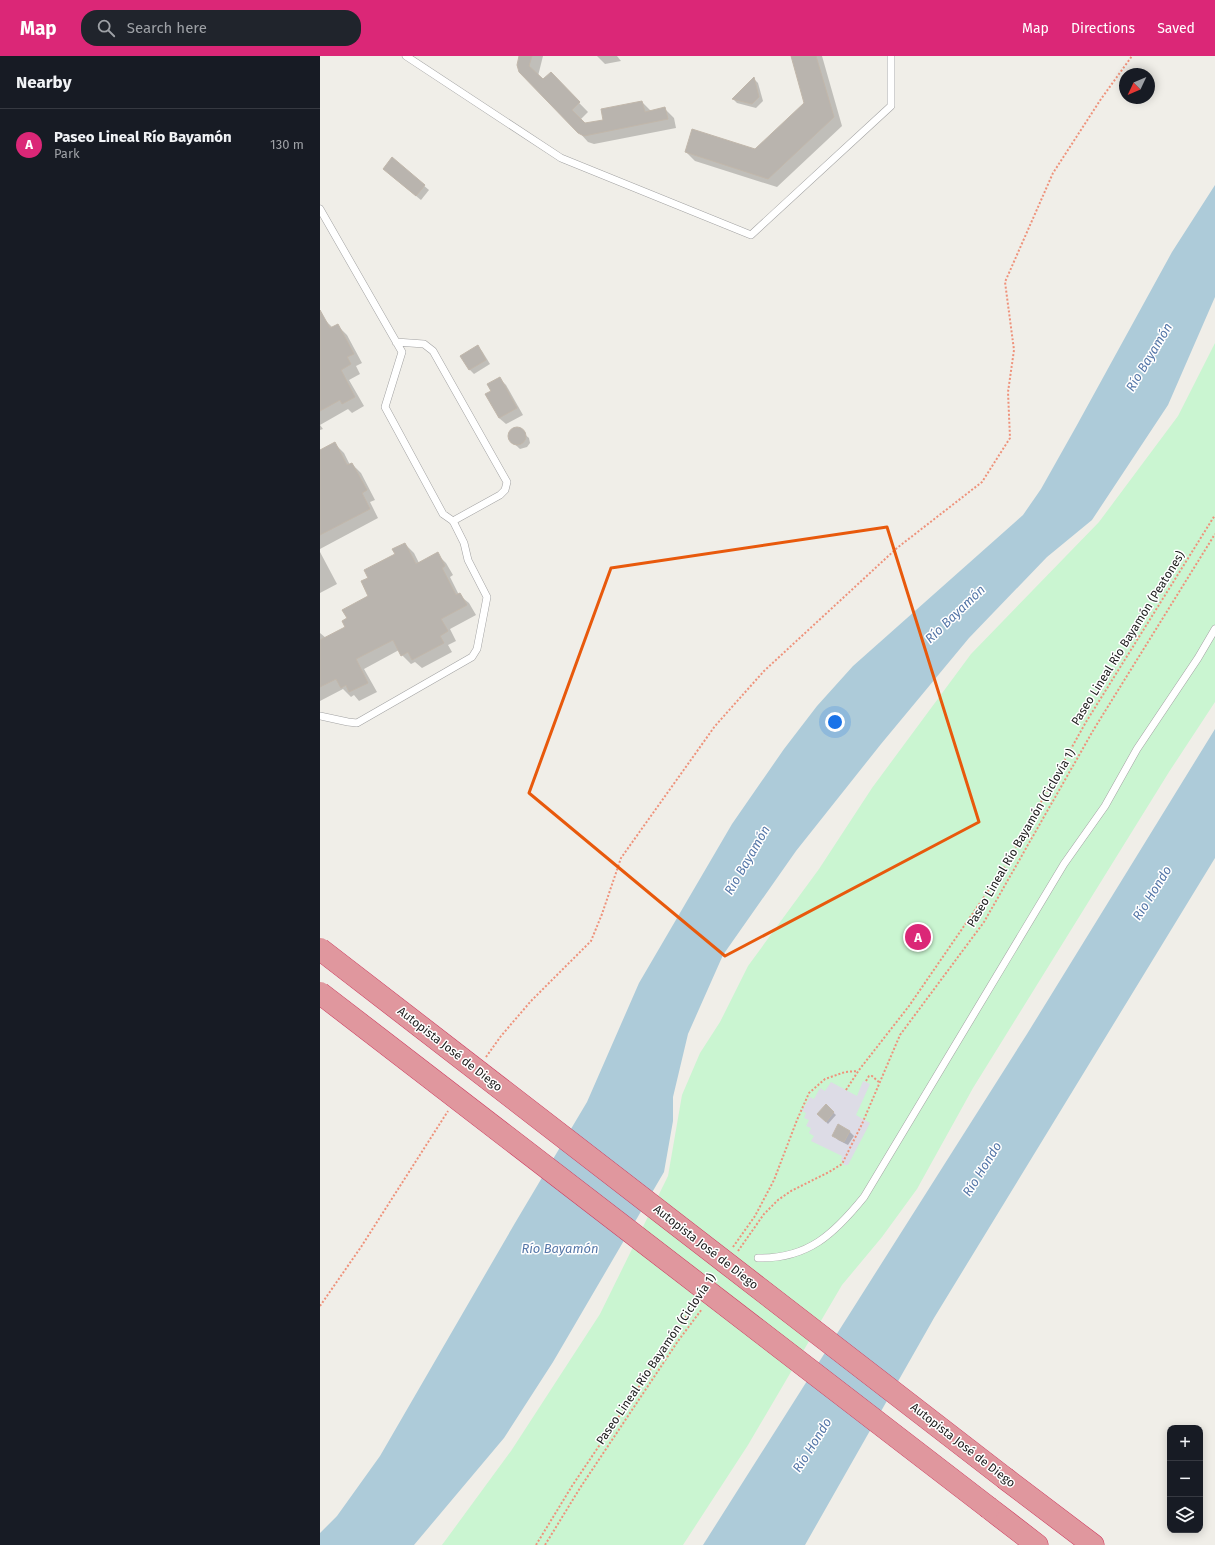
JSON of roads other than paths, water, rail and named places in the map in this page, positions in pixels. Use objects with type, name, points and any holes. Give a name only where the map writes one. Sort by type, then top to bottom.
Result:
[{"type":"highway","name":"Autopista José de Diego","points":[[320,949],[1093,1545]]},
{"type":"highway","points":[[320,993],[1037,1545]]},
{"type":"highway","points":[[1009,1481],[1050,1522],[1077,1545]]},
{"type":"lane","points":[[406,56],[561,158],[751,235],[891,106],[891,56]]},
{"type":"lane","points":[[320,209],[402,352],[385,407],[443,514],[453,521],[464,543],[468,560],[487,597],[477,648],[472,657],[357,723],[320,716]]},
{"type":"lane","points":[[396,342],[424,344],[433,351],[507,482],[505,490],[500,495],[453,521]]},
{"type":"lane","points":[[758,1258],[783,1257],[803,1251],[830,1234],[864,1196],[1064,864],[1105,806],[1137,749],[1198,658],[1215,629]]},
{"type":"water","name":"Río Bayamón","points":[[1215,185],[1215,297],[1168,405],[1092,520],[1047,557],[969,638],[881,744],[796,851],[723,955],[688,1034],[673,1097],[673,1121],[664,1172],[553,1362],[504,1438],[414,1545],[320,1545],[320,1533],[337,1516],[380,1456],[587,1102],[639,983],[732,824],[784,749],[817,706],[853,666],[1023,515],[1041,489],[1172,252]]},
{"type":"water","name":"Río Hondo","points":[[1215,729],[1215,858],[934,1318],[805,1545],[703,1545],[1027,1034]]},
{"type":"place","name":"Paseo Lineal Río Bayamón","points":[[918,937]]}]
